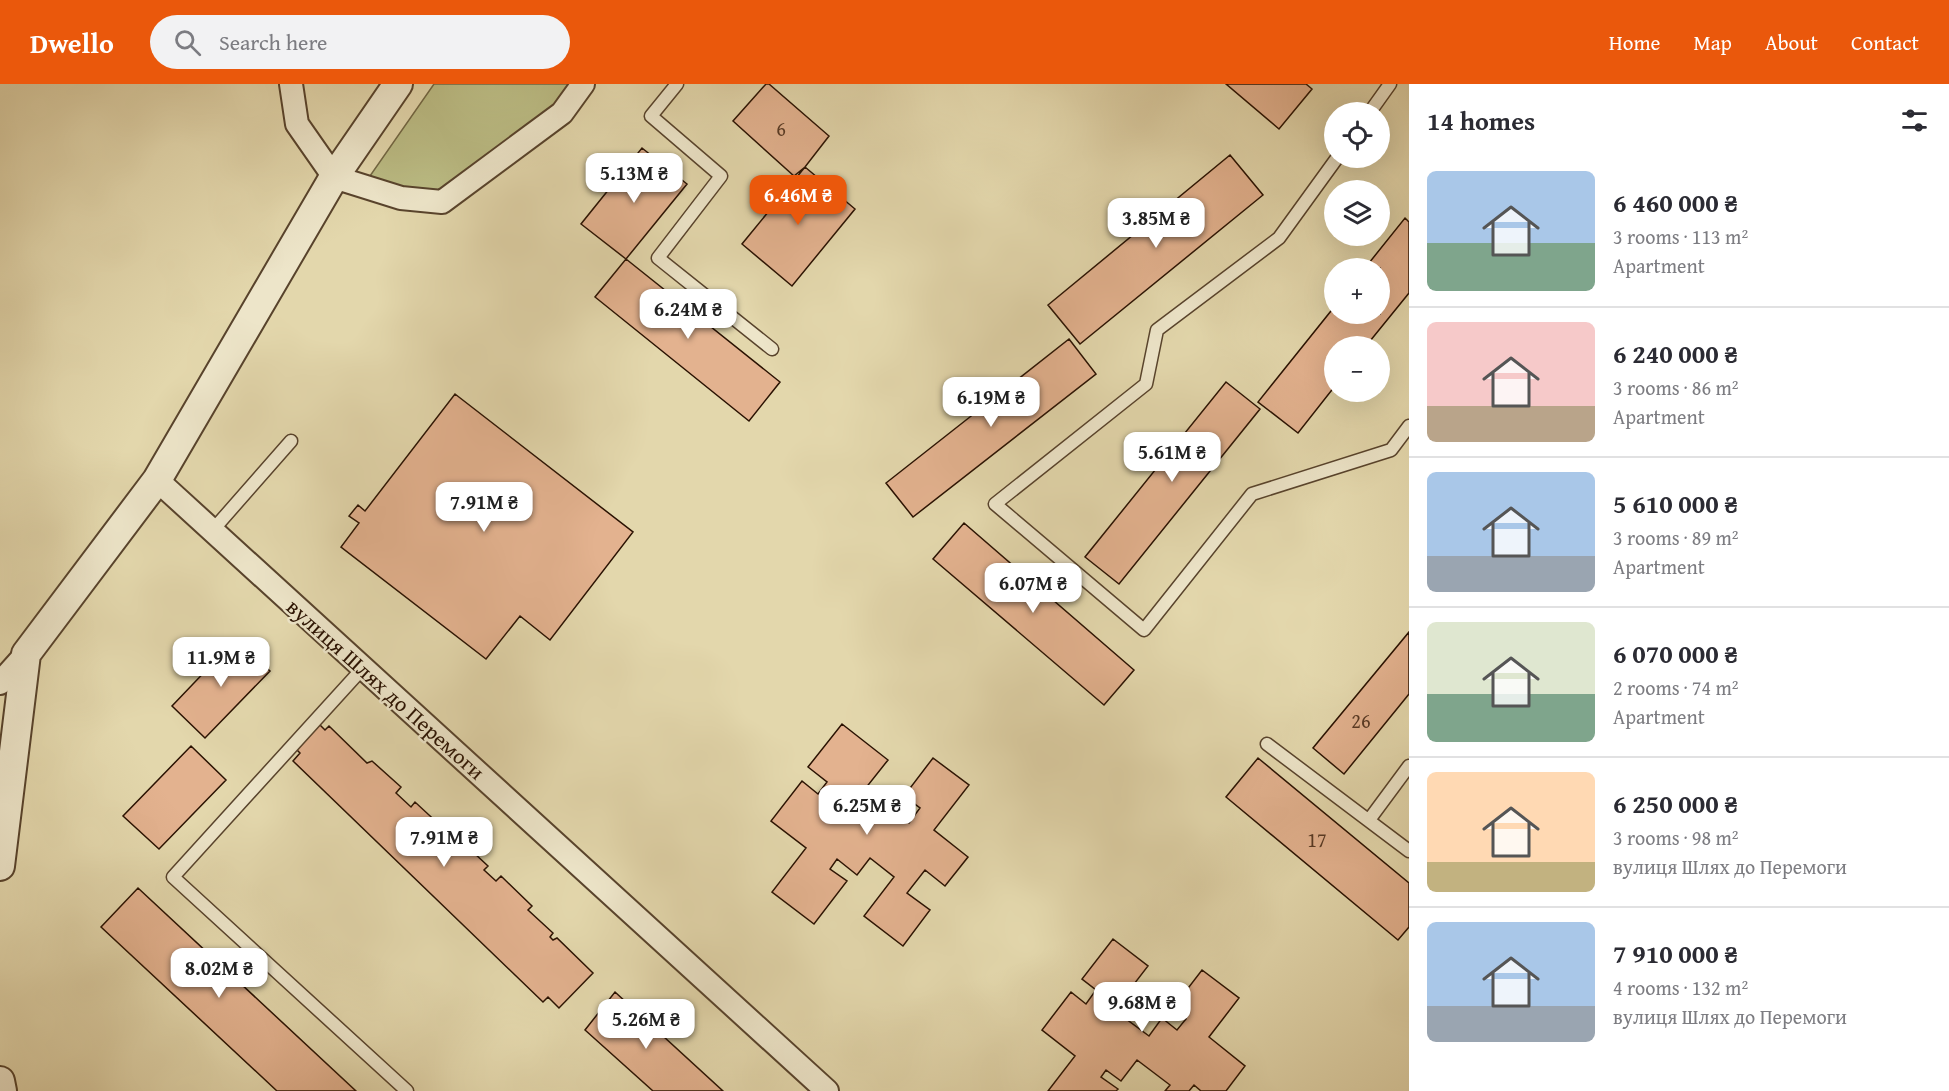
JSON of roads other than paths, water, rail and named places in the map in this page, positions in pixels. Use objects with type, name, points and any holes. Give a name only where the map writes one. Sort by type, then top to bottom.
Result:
[{"type":"street","points":[[291,84],[297,124],[334,177],[401,198],[442,202],[562,113],[583,84]]},
{"type":"street","points":[[0,683],[26,654],[158,480],[334,177],[398,84]]},
{"type":"street","name":"вулиця Шлях до Перемоги","points":[[158,480],[827,1091]]},
{"type":"street","points":[[0,866],[26,654]]},
{"type":"street","points":[[0,1081],[2,1091]]},
{"type":"lane","points":[[677,84],[651,116],[721,176],[658,258],[772,349]]},
{"type":"lane","points":[[1377,102],[1390,84]]},
{"type":"lane","points":[[1330,168],[1279,238],[1157,330],[1146,384],[995,504],[1144,630],[1252,494],[1391,450],[1409,426]]},
{"type":"lane","points":[[212,531],[291,441]]},
{"type":"lane","points":[[363,668],[173,877],[407,1091]]},
{"type":"lane","points":[[1267,744],[1409,851]]},
{"type":"lane","points":[[1368,820],[1409,766]]}]
